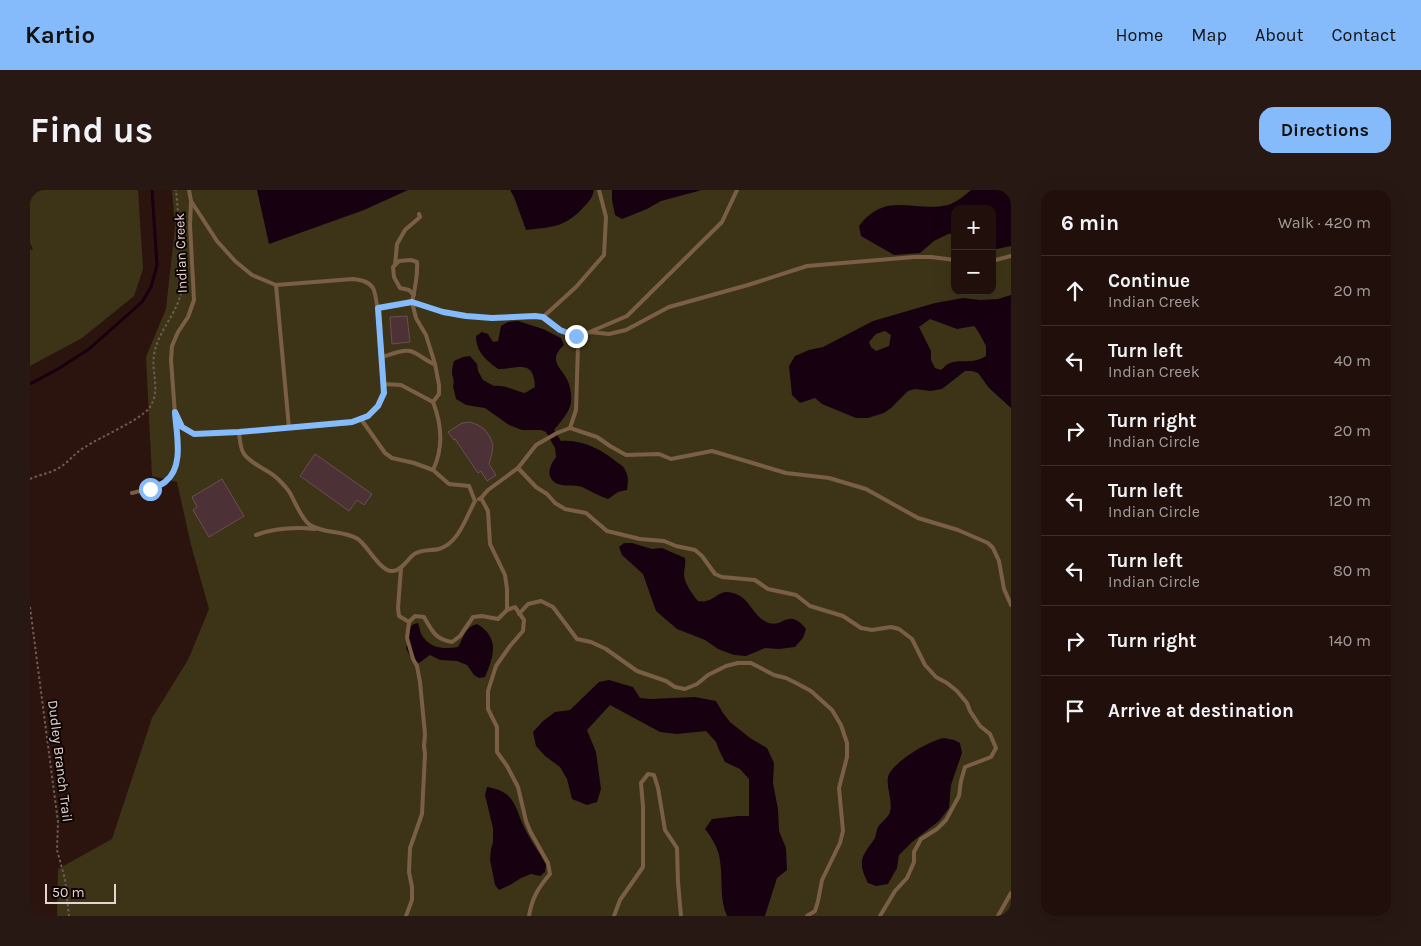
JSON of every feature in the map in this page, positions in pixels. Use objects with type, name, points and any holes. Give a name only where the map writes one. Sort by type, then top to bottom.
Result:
[{"type":"lane","name":"Indian Creek","points":[[132,493],[150,489],[166,481],[174,470],[178,455],[171,360],[172,346],[178,332],[188,317],[194,300],[189,190]]},
{"type":"lane","points":[[543,317],[576,287],[604,255],[606,217],[600,190]]},
{"type":"lane","points":[[378,308],[412,302],[443,312],[466,316],[492,318],[543,317],[560,330],[576,336],[590,332],[627,316],[722,222],[737,190]]},
{"type":"lane","points":[[175,412],[182,427],[194,434],[289,428],[361,420],[378,406],[384,393],[378,308],[373,289],[365,281],[353,279],[276,285],[252,275],[235,261],[217,241],[191,201]]},
{"type":"lane","points":[[414,295],[409,290],[400,288],[394,276],[393,267],[395,265],[397,244],[405,230],[420,217],[419,214]]},
{"type":"lane","points":[[996,259],[1011,256]]},
{"type":"lane","points":[[590,332],[609,334],[626,330],[669,307],[807,266],[914,257],[951,260]]},
{"type":"lane","points":[[395,265],[399,261],[411,260],[417,262],[418,268],[412,302],[416,318],[426,335],[435,364],[439,394],[433,402]]},
{"type":"lane","points":[[276,285],[289,428]]},
{"type":"lane","points":[[570,428],[576,410],[578,346],[576,336]]},
{"type":"lane","points":[[382,357],[410,351],[429,363],[435,364]]},
{"type":"lane","points":[[384,384],[401,384],[433,402],[439,419],[440,449],[433,470]]},
{"type":"lane","points":[[361,420],[385,453],[392,458],[433,470],[449,484],[468,486],[475,501]]},
{"type":"lane","points":[[256,535],[267,531],[300,528],[346,534],[357,538],[366,546],[378,563],[388,571],[394,572],[401,568],[414,554],[440,549],[449,543],[460,531],[475,501],[518,468],[536,445],[570,428],[590,434],[626,454],[659,454],[671,459],[712,451],[786,473],[829,478],[866,489],[918,518],[958,530],[988,543],[993,548],[999,561],[1004,589],[1011,605]]},
{"type":"lane","points":[[239,432],[241,450],[252,462],[277,478],[289,491],[308,524],[317,529]]},
{"type":"lane","points":[[518,468],[555,503],[565,509],[586,514],[607,531],[640,539],[664,541],[695,550],[702,556],[715,574],[722,577],[755,580],[768,589],[796,595],[810,606],[842,616],[861,628],[872,630],[892,627],[898,630],[912,639],[925,665],[936,677],[957,691],[968,703],[970,711],[980,726],[990,734],[996,748],[991,757],[965,767],[959,796],[946,820],[937,829],[921,839],[914,852],[914,862],[907,878],[895,891],[880,916]]},
{"type":"lane","points":[[480,498],[488,511],[490,544],[505,575],[508,589],[507,610]]},
{"type":"lane","points":[[401,568],[399,616],[409,622]]},
{"type":"lane","points":[[519,614],[528,604],[541,601],[553,607],[577,639],[591,642],[606,649],[637,671],[666,681],[675,688],[685,689],[697,684],[708,675],[726,666],[738,663],[751,663],[774,676],[786,678],[798,684],[811,692],[832,710],[841,724],[847,743],[847,757],[839,788],[844,831],[822,880],[815,911],[807,916]]},
{"type":"lane","points":[[406,916],[412,900],[409,872],[410,848],[422,814],[425,754],[425,734],[418,666],[413,660],[407,638],[409,622],[415,616],[424,617],[431,630],[441,640],[452,642],[460,636],[473,617],[482,616],[498,619],[507,610],[515,607],[524,620],[523,631],[496,666],[488,691],[488,709],[497,727],[496,752],[507,766],[518,787],[530,831],[548,864],[550,874],[532,900],[529,916]]},
{"type":"lane","points":[[614,916],[620,900],[642,867],[643,807],[641,783],[648,774],[654,776],[658,788],[665,830],[677,848],[681,916]]},
{"type":"lane","points":[[998,916],[1011,893]]},
{"type":"path","points":[[30,479],[62,467],[78,452],[140,416],[149,408],[154,399],[156,389],[154,354],[157,344],[175,311],[181,293],[183,276],[176,190]]},
{"type":"path","name":"Dudley Branch Trail","points":[[30,607],[58,822],[57,850],[64,871],[69,916]]},
{"type":"shaded area","points":[[30,190],[138,190],[143,269],[134,296],[82,338],[30,366],[30,250],[33,249],[30,243]]},
{"type":"shaded area","points":[[172,190],[1011,190],[1011,916],[57,916],[58,869],[112,839],[152,718],[188,660],[209,609],[191,545],[177,482],[152,476],[146,357],[166,309],[175,228]]},
{"type":"shaded area","points":[[257,190],[408,190],[364,210],[269,244]]},
{"type":"shaded area","points":[[510,190],[594,190],[588,203],[568,220],[556,226],[526,230]]},
{"type":"shaded area","points":[[612,190],[702,190],[661,201],[622,219],[615,215]]},
{"type":"shaded area","points":[[971,190],[1011,190],[1011,246],[996,249],[996,205],[951,205],[951,234],[934,241],[920,253],[894,255],[861,236],[859,226],[869,215],[880,209],[901,205],[936,207],[957,201]]},
{"type":"shaded area","points":[[1011,295],[1011,408],[989,388],[978,373],[972,371],[965,371],[942,389],[930,391],[915,389],[908,391],[884,413],[868,418],[856,418],[822,404],[815,398],[800,403],[792,395],[789,366],[795,356],[823,347],[873,321],[935,303],[963,298],[980,300],[998,299]],"holes":[[[930,319],[957,329],[974,326],[986,346],[986,356],[976,360],[953,362],[947,364],[941,370],[935,368],[931,360],[931,351],[919,327]],[[885,331],[891,335],[889,346],[876,351],[869,342],[876,334]]]},
{"type":"shaded area","points":[[518,321],[543,329],[561,338],[564,345],[557,353],[556,361],[568,382],[571,400],[567,414],[554,430],[561,441],[583,443],[611,457],[626,472],[628,477],[627,490],[618,492],[608,499],[582,487],[558,484],[550,475],[550,467],[556,457],[555,448],[546,432],[541,430],[522,430],[509,425],[485,408],[466,405],[456,399],[452,368],[454,361],[463,357],[470,356],[477,364],[478,371],[483,380],[494,386],[506,387],[525,393],[535,387],[534,378],[528,369],[518,367],[498,369],[483,355],[476,342],[476,336],[482,332],[488,334],[493,342],[498,341],[501,326],[508,322]]},
{"type":"shaded area","points":[[624,543],[632,543],[652,549],[662,548],[685,558],[684,575],[689,589],[698,601],[709,600],[724,592],[735,593],[746,601],[758,616],[769,623],[774,624],[795,619],[806,629],[803,638],[795,647],[765,648],[746,656],[734,655],[718,649],[705,640],[677,629],[656,611],[643,574],[622,555],[619,547]]},
{"type":"shaded area","points":[[418,623],[422,635],[427,642],[444,648],[458,647],[465,633],[473,625],[477,624],[484,629],[492,641],[493,648],[491,662],[485,677],[479,678],[474,675],[467,665],[457,661],[440,660],[430,655],[419,663],[413,662],[406,648],[411,626]]},
{"type":"shaded area","points":[[609,680],[633,687],[640,698],[695,697],[716,701],[730,722],[750,738],[767,748],[774,763],[773,783],[778,809],[779,831],[786,848],[787,870],[777,878],[765,916],[727,916],[722,895],[721,868],[718,852],[705,829],[712,819],[749,816],[749,779],[740,769],[725,762],[716,742],[706,731],[677,734],[660,732],[610,705],[587,730],[596,752],[601,789],[597,802],[587,805],[572,799],[567,779],[560,767],[545,756],[536,746],[533,732],[543,721],[555,712],[570,710],[599,682]]},
{"type":"shaded area","points":[[944,738],[960,743],[962,753],[951,785],[949,808],[939,821],[899,855],[897,868],[888,884],[876,886],[868,883],[863,871],[862,859],[875,838],[878,827],[890,812],[891,803],[888,777],[891,771],[912,753]]},
{"type":"shaded area","points":[[487,787],[497,789],[510,797],[528,835],[546,865],[545,872],[540,876],[531,874],[499,890],[495,885],[490,860],[493,828],[485,795]]},
{"type":"building","points":[[407,316],[410,342],[392,344],[390,317]]},
{"type":"building","points":[[470,422],[485,430],[493,445],[489,464],[496,475],[487,481],[481,471],[478,473],[455,439],[448,432],[462,423]]},
{"type":"building","points":[[315,454],[372,494],[364,505],[357,500],[349,511],[300,476]]},
{"type":"building","points":[[222,479],[244,516],[209,537],[193,510],[197,507],[192,497]]},
{"type":"waterway","points":[[30,384],[89,349],[142,302],[151,287],[157,265],[152,190]]},
{"type":"route","points":[[150,489],[166,481],[174,470],[178,455],[175,412],[182,427],[194,434],[352,422],[368,416],[378,406],[384,393],[378,308],[412,302],[443,312],[466,316],[492,318],[514,316],[543,317],[560,330],[576,336]]}]
